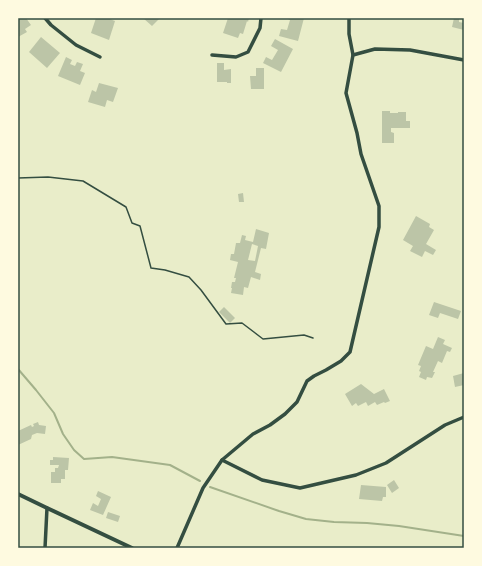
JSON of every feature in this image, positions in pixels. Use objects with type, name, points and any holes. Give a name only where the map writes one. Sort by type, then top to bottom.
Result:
[{"type":"street","points":[[45,18],[51,25],[76,45],[100,58]]},
{"type":"street","points":[[212,55],[236,57],[248,52],[260,28],[261,18]]},
{"type":"street","points":[[177,548],[203,488],[222,460],[253,434],[270,425],[285,414],[296,402],[307,381],[341,361],[350,352],[379,227],[378,206],[361,154],[346,93],[353,55],[349,34],[349,18]]},
{"type":"street","points":[[353,55],[375,49],[410,50],[464,60]]},
{"type":"street","points":[[222,460],[262,480],[300,488],[356,475],[386,463],[444,425],[464,416]]},
{"type":"street","points":[[18,494],[132,548]]},
{"type":"street","points":[[45,548],[46,508]]},
{"type":"lane","points":[[18,178],[48,177],[83,182],[126,207],[132,223],[140,226],[151,268],[189,277],[201,290],[226,324],[242,323],[263,339],[304,335],[314,338]]},
{"type":"building","points":[[18,18],[26,18],[31,25],[25,29],[27,32],[18,37]]},
{"type":"building","points":[[96,18],[107,18],[115,21],[109,40],[91,33]]},
{"type":"building","points":[[143,18],[160,18],[152,26]]},
{"type":"building","points":[[228,18],[249,18],[243,34],[240,33],[238,38],[223,33]]},
{"type":"building","points":[[286,18],[304,18],[298,41],[279,36],[281,29],[287,30],[290,20]]},
{"type":"building","points":[[454,18],[459,18],[459,22],[464,23],[464,30],[452,27]]},
{"type":"building","points":[[41,37],[60,53],[47,68],[29,52]]},
{"type":"building","points":[[275,39],[293,49],[281,72],[263,63],[266,57],[272,60],[278,50],[271,46]]},
{"type":"building","points":[[66,57],[72,60],[70,64],[75,66],[77,62],[83,64],[80,71],[85,73],[80,85],[58,76]]},
{"type":"building","points":[[217,63],[224,63],[224,70],[231,69],[231,83],[217,82]]},
{"type":"building","points":[[256,68],[264,68],[264,89],[251,89],[250,76],[256,76]]},
{"type":"building","points":[[99,83],[118,88],[113,102],[107,100],[105,107],[88,102],[92,90],[96,92]]},
{"type":"building","points":[[382,111],[390,111],[390,113],[406,112],[406,121],[410,121],[410,128],[391,128],[391,132],[394,133],[394,143],[382,143]]},
{"type":"building","points":[[243,193],[244,202],[239,202],[238,194]]},
{"type":"building","points":[[416,216],[430,224],[429,227],[434,230],[426,244],[436,250],[433,255],[425,251],[422,257],[410,251],[413,246],[403,240]]},
{"type":"building","points":[[256,229],[269,233],[266,249],[261,248],[255,272],[261,274],[260,280],[251,277],[248,288],[244,287],[243,295],[231,293],[232,282],[235,282],[236,278],[234,278],[238,262],[230,260],[231,254],[234,254],[236,243],[240,243],[242,235],[246,236],[245,240],[253,242]],"holes":[[[252,244],[258,246],[255,261],[248,260]]]},
{"type":"building","points":[[434,302],[461,311],[458,319],[440,313],[438,318],[429,315]]},
{"type":"building","points":[[224,307],[235,318],[230,323],[219,312]]},
{"type":"building","points":[[438,337],[445,340],[443,344],[452,348],[450,352],[447,351],[442,363],[438,361],[432,378],[427,377],[426,380],[419,377],[421,366],[418,365],[426,346],[433,349]]},
{"type":"building","points":[[464,373],[464,385],[455,387],[453,376]]},
{"type":"building","points":[[361,384],[374,394],[384,389],[390,401],[377,405],[375,402],[368,406],[366,402],[358,406],[356,403],[352,406],[345,394]]},
{"type":"building","points":[[38,422],[39,425],[46,426],[45,434],[37,433],[32,435],[31,439],[18,445],[18,431],[31,425],[32,427],[34,426],[33,424]]},
{"type":"building","points":[[53,457],[69,458],[68,470],[65,470],[65,479],[61,479],[61,483],[51,483],[51,472],[55,472],[55,468],[58,468],[59,465],[50,465],[50,460],[53,460]]},
{"type":"building","points":[[394,480],[399,488],[392,493],[387,485]]},
{"type":"building","points":[[361,485],[386,487],[386,497],[383,497],[382,501],[359,499]]},
{"type":"building","points":[[98,491],[111,497],[103,515],[90,510],[93,503],[98,506],[101,499],[96,496]]},
{"type":"building","points":[[108,512],[120,516],[118,522],[106,518]]},
{"type":"waterway","points":[[18,369],[54,413],[63,434],[74,450],[84,459],[112,457],[170,465],[200,481]]},
{"type":"waterway","points":[[210,487],[306,519],[399,526],[464,536]]}]
